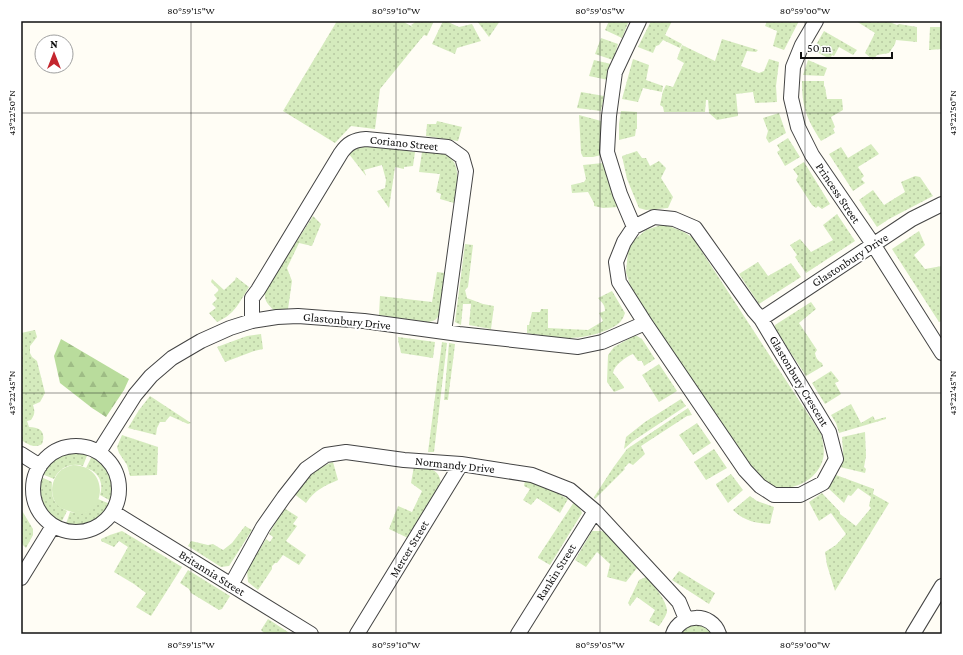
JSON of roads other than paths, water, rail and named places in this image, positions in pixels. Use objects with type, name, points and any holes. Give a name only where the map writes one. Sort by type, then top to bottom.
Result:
[{"type":"street","points":[[634,227],[620,194],[607,152],[609,116],[616,72],[638,21]]},
{"type":"street","name":"Princess Street","points":[[816,21],[802,45],[793,67],[791,98],[798,127],[812,155],[873,244],[942,352]]},
{"type":"street","name":"Coriano Street","points":[[252,321],[252,298],[341,153],[346,146],[354,140],[366,139],[448,147],[462,157],[466,171],[444,332]]},
{"type":"street","name":"Glastonbury Drive","points":[[761,318],[912,219],[942,204]]},
{"type":"street","name":"Glastonbury Crescent","points":[[654,217],[674,219],[695,228],[754,311],[761,318],[829,432],[836,459],[823,483],[800,495],[774,495],[760,486],[745,470],[645,323],[619,282],[616,262],[624,242],[634,227],[654,217]]},
{"type":"street","name":"Glastonbury Drive","points":[[99,452],[136,394],[150,376],[172,358],[201,341],[230,328],[252,321],[277,317],[298,316],[364,321],[444,332],[578,347],[602,342],[645,323]]},
{"type":"street","points":[[69,446],[81,446],[99,452],[111,463],[119,482],[119,498],[113,512],[106,521],[98,527],[88,531],[77,533],[66,532],[53,526],[45,520],[38,510],[33,498],[32,485],[36,472],[48,456],[54,451],[69,446]]},
{"type":"street","name":"Normandy Drive","points":[[232,585],[263,527],[306,469],[326,455],[346,452],[404,460],[461,464],[532,475],[570,490],[594,511],[679,602],[686,619]]},
{"type":"street","points":[[21,454],[40,466]]},
{"type":"street","name":"Mercer Street","points":[[357,634],[461,464]]},
{"type":"street","name":"Rankin Street","points":[[518,634],[594,511]]},
{"type":"street","name":"Britannia Street","points":[[113,512],[311,634]]},
{"type":"street","points":[[21,578],[53,526]]},
{"type":"street","points":[[913,634],[940,594]]},
{"type":"street","points":[[673,634],[679,623],[694,617],[703,618],[710,622],[719,634]]}]
